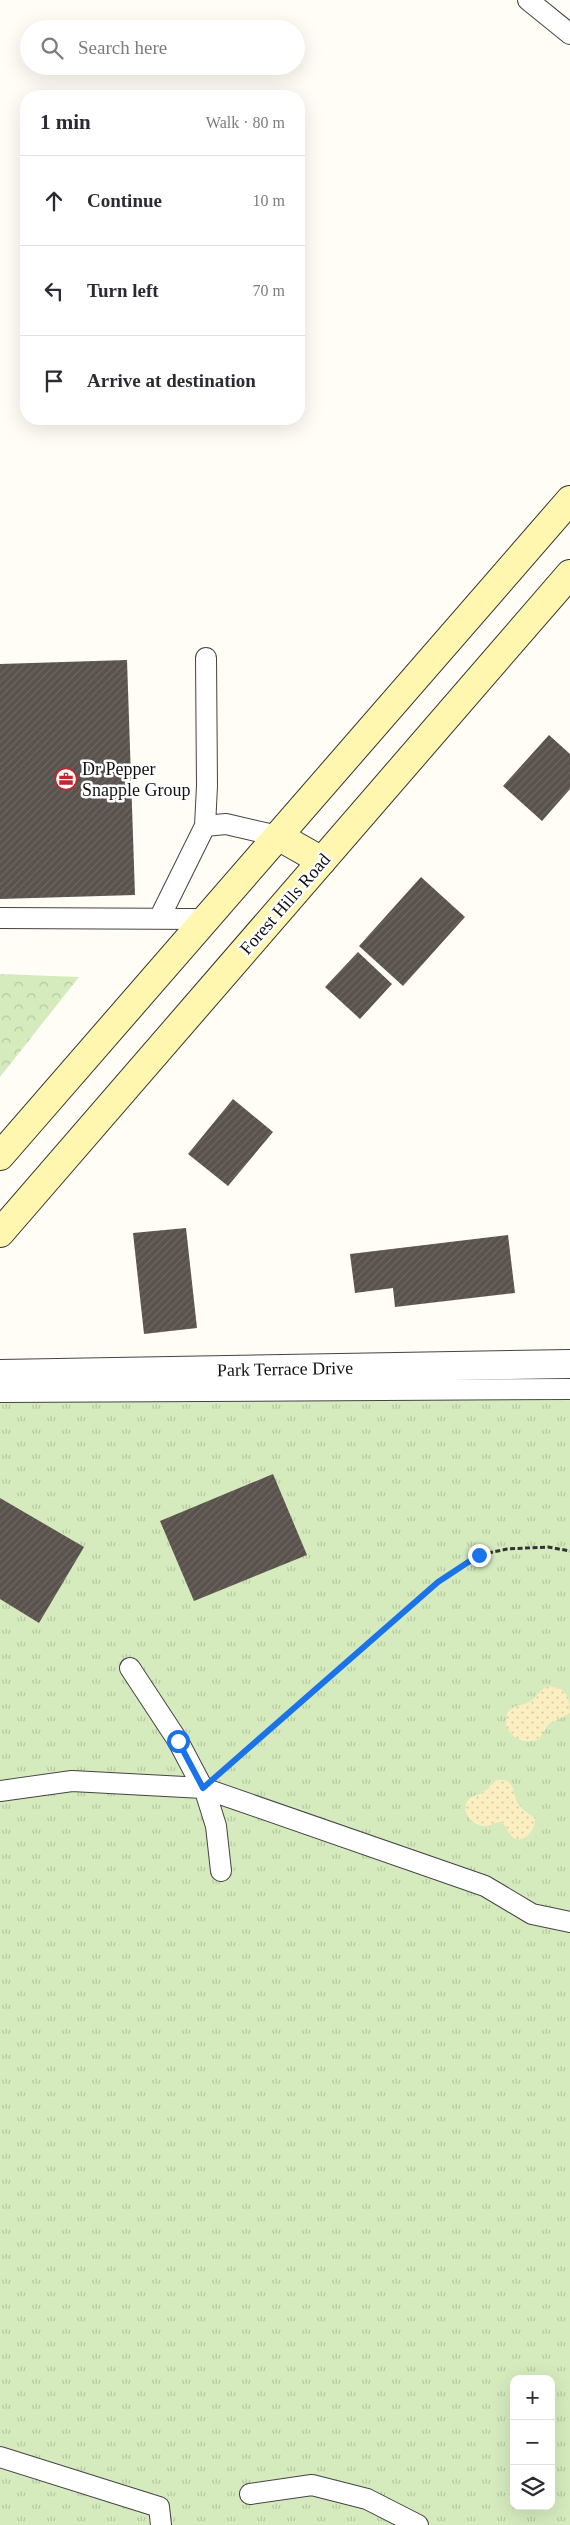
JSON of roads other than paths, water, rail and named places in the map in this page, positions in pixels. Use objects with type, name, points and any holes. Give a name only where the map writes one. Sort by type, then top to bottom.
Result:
[{"type":"street","points":[[0,1156],[570,500]]},
{"type":"street","name":"Forest Hills Road","points":[[0,1234],[570,574]]},
{"type":"street","points":[[278,836],[322,861]]},
{"type":"street","name":"Park Terrace Drive","points":[[0,1374],[570,1364]]},
{"type":"lane","points":[[528,0],[570,34]]},
{"type":"lane","points":[[159,919],[205,826],[208,786],[206,658]]},
{"type":"lane","points":[[205,826],[226,824],[278,836]]},
{"type":"lane","points":[[0,918],[206,919]]},
{"type":"lane","points":[[0,1392],[570,1389]]},
{"type":"lane","points":[[130,1668],[178,1741],[203,1788],[216,1826],[221,1870]]},
{"type":"lane","points":[[0,1792],[72,1781],[203,1788],[485,1886],[532,1914],[570,1922]]},
{"type":"lane","points":[[0,2457],[159,2507],[161,2525]]},
{"type":"lane","points":[[250,2494],[312,2485],[367,2499],[418,2525]]},
{"type":"place","name":"Dr Pepper Snapple Group","points":[[66,779]]}]
